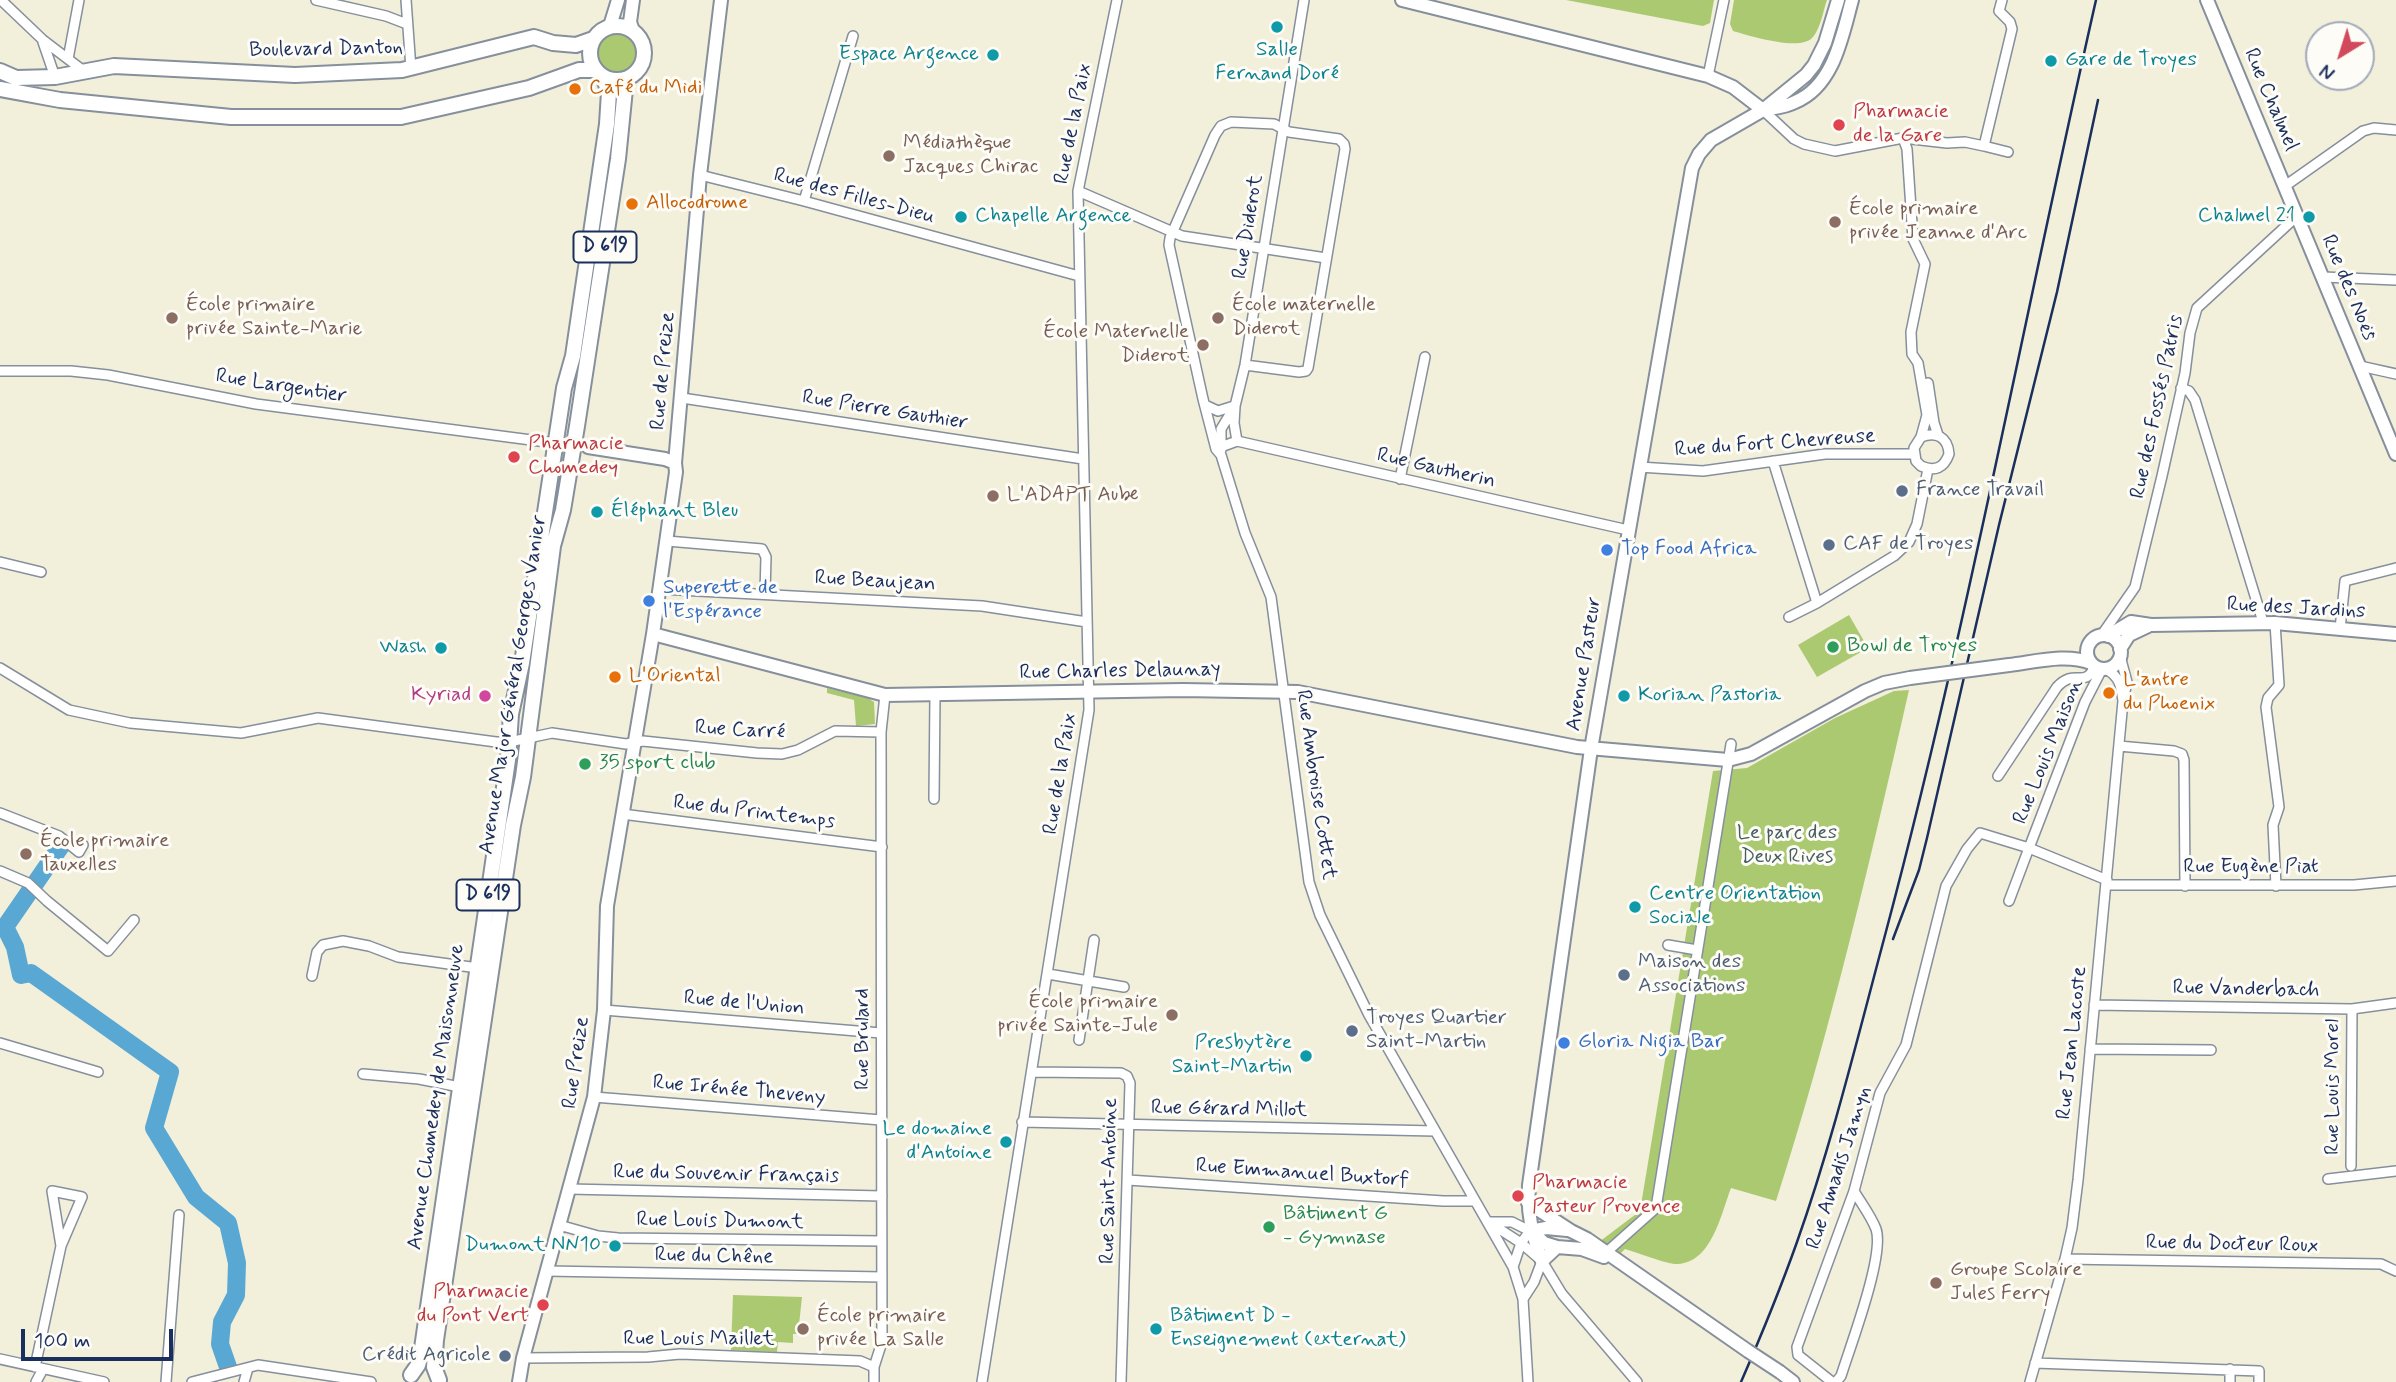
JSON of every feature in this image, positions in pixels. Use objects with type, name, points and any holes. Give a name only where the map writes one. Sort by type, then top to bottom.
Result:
[{"type":"main road","points":[[0,89],[60,100],[232,117],[401,117],[530,88],[579,70],[619,80],[626,79],[634,75],[643,61],[643,44],[634,31],[618,25],[610,26],[593,39],[589,54],[599,73]]},
{"type":"main road","name":"Boulevard Danton","points":[[0,71],[16,78],[55,77],[114,66],[295,75],[411,69],[534,37],[553,43],[576,45],[593,39]]},
{"type":"main road","name":"Avenue Chomedey de Maisonneuve","points":[[407,1379],[421,1355],[508,760],[511,714],[522,663],[564,388],[573,356],[606,133],[609,92],[599,73]]},
{"type":"main road","points":[[55,77],[59,84],[60,100]]},
{"type":"main road","name":"Avenue Major Général Georges Vanier","points":[[440,1381],[433,1367],[436,1339],[513,825],[523,777],[553,546],[581,447],[626,79]]},
{"type":"main road","points":[[407,1379],[423,1372],[440,1381]]},
{"type":"street","points":[[1,0],[43,40],[85,72]]},
{"type":"street","points":[[68,60],[79,0]]},
{"type":"street","points":[[316,0],[386,16],[407,24]]},
{"type":"street","points":[[406,0],[411,69]]},
{"type":"street","points":[[610,26],[618,0]]},
{"type":"street","points":[[633,0],[630,22],[634,31]]},
{"type":"street","name":"Rue de Preize","points":[[633,743],[653,634],[676,472],[700,175],[722,0]]},
{"type":"street","name":"Rue de la Paix","points":[[982,1382],[1089,710],[1078,191],[1117,0]]},
{"type":"street","name":"Rue Diderot","points":[[1219,450],[1221,429],[1235,406],[1245,365],[1304,0]]},
{"type":"street","points":[[1402,0],[1708,76],[1733,87],[1794,139],[1804,144],[1835,150],[1903,138],[1947,143],[1965,142],[2008,152]]},
{"type":"street","points":[[1708,76],[1724,0]]},
{"type":"street","points":[[1763,110],[1814,65],[1825,43],[1838,0]]},
{"type":"street","points":[[1763,110],[1794,103],[1807,96],[1818,85],[1837,52],[1852,0]]},
{"type":"street","points":[[1984,146],[2012,29],[2010,22],[1999,11],[2002,0]]},
{"type":"street","name":"Rue Chalmel","points":[[2207,0],[2297,216]]},
{"type":"street","points":[[804,201],[853,36]]},
{"type":"street","points":[[43,40],[55,77]]},
{"type":"street","name":"Avenue Pasteur","points":[[1542,1261],[1530,1231],[1528,1202],[1591,749],[1692,168],[1711,140],[1763,110]]},
{"type":"street","name":"Rue Ambroise Cottet","points":[[1282,127],[1274,124],[1231,122],[1221,126],[1169,245],[1205,405],[1245,533],[1271,597],[1309,882],[1320,915],[1369,1015],[1513,1267],[1523,1299],[1528,1382]]},
{"type":"street","points":[[1245,365],[1306,371],[1344,144],[1339,139],[1289,132],[1282,127]]},
{"type":"street","points":[[2285,186],[2363,131],[2374,128],[2396,130]]},
{"type":"street","points":[[1903,138],[1907,149],[1913,239],[1925,264],[1911,332],[1912,354],[1918,363],[1927,415],[1914,454],[1921,466],[1928,469],[1942,467],[1950,454],[1945,440],[1938,435],[1921,437]]},
{"type":"street","name":"Rue des Filles-Dieu","points":[[700,175],[1079,276]]},
{"type":"street","points":[[1078,191],[1173,233],[1326,258]]},
{"type":"street","name":"Rue des Noës","points":[[2297,216],[2396,454]]},
{"type":"street","name":"Rue des Fossés Patris","points":[[2104,636],[2134,587],[2197,308],[2297,216]]},
{"type":"street","points":[[2323,277],[2396,280]]},
{"type":"street","points":[[1400,479],[1425,357]]},
{"type":"street","points":[[2360,366],[2396,374]]},
{"type":"street","name":"Rue Largentier","points":[[0,371],[71,371],[110,375],[256,404],[581,447]]},
{"type":"street","points":[[1928,383],[1938,435]]},
{"type":"street","points":[[2181,388],[2189,391],[2195,400],[2269,622],[2279,685],[2268,698],[2266,707],[2278,807],[2273,825],[2276,886]]},
{"type":"street","name":"Rue Pierre Gauthier","points":[[682,398],[1083,459]]},
{"type":"street","points":[[1205,405],[1218,411],[1235,406],[1237,441],[1219,450]]},
{"type":"street","name":"Rue Gautherin","points":[[1237,441],[1628,530]]},
{"type":"street","points":[[581,447],[665,458],[675,463]]},
{"type":"street","name":"Rue du Fort Chevreuse","points":[[1639,467],[1703,471],[1825,454],[1914,454]]},
{"type":"street","points":[[1773,461],[1817,603]]},
{"type":"street","points":[[1788,617],[1817,603],[1894,555],[1909,542],[1917,524],[1928,469]]},
{"type":"street","points":[[667,541],[762,549],[766,557],[765,593]]},
{"type":"street","points":[[0,562],[41,572]]},
{"type":"street","points":[[2340,629],[2345,581],[2396,568]]},
{"type":"street","name":"Rue Beaujean","points":[[660,589],[982,606],[1087,622]]},
{"type":"street","name":"Rue des Jardins","points":[[2104,636],[2131,622],[2151,625],[2269,622],[2396,634]]},
{"type":"street","points":[[1728,760],[1751,754],[1884,683],[2058,659],[2078,659],[2099,667],[2115,664],[2129,635],[2151,625]]},
{"type":"street","name":"Rue Charles Delaunay","points":[[653,634],[885,695],[1089,691],[1300,692],[1495,733],[1591,749],[1728,760]]},
{"type":"street","points":[[2058,659],[2104,636],[2116,641],[2120,653]]},
{"type":"street","points":[[2090,643],[2087,654],[2099,667]]},
{"type":"street","name":"Rue Jean Lacoste","points":[[2030,1382],[2072,1228],[2127,682],[2120,653]]},
{"type":"street","points":[[1998,776],[2057,687],[2070,677],[2086,678],[2099,667]]},
{"type":"street","name":"Rue Jean Lacoste","points":[[2099,667],[2118,677],[2123,701]]},
{"type":"street","name":"Rue Louis Maison","points":[[2099,667],[2029,848],[2107,882]]},
{"type":"street","points":[[0,668],[69,710],[130,723],[241,733],[318,718],[509,742]]},
{"type":"street","name":"Rue Brulard","points":[[874,1382],[874,1367],[882,1342],[881,732],[885,695]]},
{"type":"street","points":[[934,695],[934,800]]},
{"type":"street","name":"Rue Carré","points":[[509,742],[552,733],[626,744],[652,742],[772,754],[798,750],[835,731],[881,732]]},
{"type":"street","name":"Rue Preize","points":[[519,1382],[523,1358],[594,1097],[604,1010],[607,906],[633,743]]},
{"type":"street","points":[[1610,1249],[1656,1208],[1731,744]]},
{"type":"street","points":[[2119,746],[2182,754],[2185,886]]},
{"type":"street","points":[[0,813],[59,836],[79,852],[83,845]]},
{"type":"street","name":"Rue du Printemps","points":[[622,814],[882,848]]},
{"type":"street","name":"Rue Amadis Jamyn","points":[[1834,1382],[1798,1355],[1797,1348],[1854,1191],[1880,1093],[1906,1045],[1952,873],[1980,833],[2029,848]]},
{"type":"street","points":[[2009,901],[2029,848]]},
{"type":"street","points":[[0,871],[31,886],[108,951],[134,919]]},
{"type":"street","name":"Rue Eugène Piat","points":[[2107,882],[2185,886],[2276,886],[2354,885],[2396,881]]},
{"type":"street","points":[[1079,1040],[1094,940]]},
{"type":"street","points":[[312,976],[317,953],[323,945],[343,941],[369,946],[398,957],[478,968]]},
{"type":"street","points":[[1668,945],[1697,950]]},
{"type":"street","points":[[1048,974],[1124,987]]},
{"type":"street","name":"Rue Vanderbach","points":[[2094,1005],[2352,1009],[2396,1003]]},
{"type":"street","name":"Rue Louis Morel","points":[[2351,1166],[2352,1009]]},
{"type":"street","name":"Rue de l'Union","points":[[604,1010],[881,1033]]},
{"type":"street","points":[[0,1043],[98,1072]]},
{"type":"street","points":[[2090,1049],[2211,1050]]},
{"type":"street","name":"Rue Saint-Antoine","points":[[1033,1072],[1121,1073],[1127,1076],[1130,1083],[1121,1382]]},
{"type":"street","points":[[363,1074],[419,1079],[460,1087]]},
{"type":"street","name":"Rue Irénée Theveny","points":[[594,1097],[881,1120]]},
{"type":"street","name":"Rue Gérard Millot","points":[[1023,1122],[1435,1131]]},
{"type":"street","points":[[2328,1179],[2396,1171]]},
{"type":"street","name":"Rue Emmanuel Buxtorf","points":[[1128,1180],[1443,1201],[1474,1200]]},
{"type":"street","name":"Rue du Souvenir Français","points":[[569,1189],[882,1196]]},
{"type":"street","points":[[36,1382],[61,1246],[82,1197],[52,1191],[61,1246]]},
{"type":"street","points":[[1834,1382],[1841,1376],[1861,1316],[1878,1250],[1877,1230],[1854,1191]]},
{"type":"street","points":[[1528,1202],[1587,1239],[1793,1382]]},
{"type":"street","points":[[166,1382],[179,1215]]},
{"type":"street","points":[[1489,1222],[1512,1222],[1544,1242],[1557,1247],[1595,1252],[1630,1270]]},
{"type":"street","points":[[1489,1222],[1542,1261],[1562,1294],[1637,1382]]},
{"type":"street","name":"Rue Louis Dumont","points":[[559,1225],[598,1236],[618,1238],[882,1241]]},
{"type":"street","points":[[1513,1267],[1521,1243],[1530,1231],[1546,1228],[1571,1231]]},
{"type":"street","points":[[1523,1299],[1534,1282],[1542,1261],[1557,1247]]},
{"type":"street","name":"Rue du Docteur Roux","points":[[2065,1259],[2381,1264],[2396,1271]]},
{"type":"street","name":"Rue du Chêne","points":[[547,1271],[882,1277]]},
{"type":"street","name":"Rue Louis Maillet","points":[[523,1358],[648,1357],[680,1354],[860,1361],[874,1367]]},
{"type":"street","points":[[0,1359],[104,1382]]},
{"type":"street","points":[[2035,1363],[2259,1371],[2259,1382]]},
{"type":"street","points":[[192,1382],[258,1365],[371,1382]]},
{"type":"street","points":[[244,1382],[248,1368]]},
{"type":"street","points":[[2230,1369],[2230,1382]]},
{"type":"green space","points":[[1566,0],[1714,0],[1710,23],[1703,26]]},
{"type":"green space","points":[[1734,0],[1827,0],[1813,37],[1807,41],[1787,43],[1733,31],[1730,24]]},
{"type":"green space","points":[[617,32],[632,38],[638,53],[632,68],[617,74],[602,68],[596,53],[602,38]]},
{"type":"green space","name":"Bowl de Troyes","points":[[1849,615],[1868,648],[1817,677],[1798,645]]},
{"type":"green space","points":[[827,688],[868,698],[874,702],[875,724],[856,726],[854,700],[827,693]]},
{"type":"green space","name":"Le parc des Deux Rives","points":[[1909,690],[1832,1011],[1776,1201],[1731,1188],[1714,1235],[1699,1255],[1690,1261],[1673,1264],[1625,1249],[1619,1255],[1599,1242],[1640,1211],[1713,771],[1747,768],[1835,718],[1894,691]]},
{"type":"green space","points":[[733,1295],[802,1297],[798,1334],[793,1334],[793,1343],[778,1342],[777,1352],[731,1350]]},
{"type":"waterway","points":[[61,846],[5,927],[15,947],[21,975],[31,973],[170,1072],[154,1128],[196,1197],[228,1223],[237,1263],[236,1295],[222,1322],[220,1344],[228,1367]]},
{"type":"railway","points":[[1741,1382],[1784,1278],[1822,1167],[1914,822],[1969,588],[2096,0]]},
{"type":"railway","points":[[1893,939],[1919,870],[1927,838],[1999,525],[2057,292],[2098,100]]},
{"type":"place","name":"Salle Fernand Doré","points":[[1277,27]]},
{"type":"place","name":"Espace Argence","points":[[993,55]]},
{"type":"place","name":"Gare de Troyes","points":[[2051,61]]},
{"type":"place","name":"Café du Midi","points":[[575,89]]},
{"type":"place","name":"Pharmacie de la Gare","points":[[1839,125]]},
{"type":"place","name":"Médiathèque Jacques Chirac","points":[[889,156]]},
{"type":"place","name":"Allocodrome","points":[[632,204]]},
{"type":"place","name":"Chapelle Argence","points":[[961,217]]},
{"type":"place","name":"Chalmel 21","points":[[2309,217]]},
{"type":"place","name":"École primaire privée Jeanne d'Arc","points":[[1835,222]]},
{"type":"place","name":"École primaire privée Sainte-Marie","points":[[172,318]]},
{"type":"place","name":"École maternelle Diderot","points":[[1218,318]]},
{"type":"place","name":"École Maternelle Diderot","points":[[1203,345]]},
{"type":"place","name":"Pharmacie Chomedey","points":[[514,457]]},
{"type":"place","name":"France Travail","points":[[1902,491]]},
{"type":"place","name":"L'ADAPT Aube","points":[[993,496]]},
{"type":"place","name":"Éléphant Bleu","points":[[597,512]]},
{"type":"place","name":"CAF de Troyes","points":[[1829,545]]},
{"type":"place","name":"Top Food Africa","points":[[1607,550]]},
{"type":"place","name":"Superette de l'Espérance","points":[[649,601]]},
{"type":"place","name":"Bowl de Troyes","points":[[1833,647]]},
{"type":"place","name":"Wash","points":[[441,648]]},
{"type":"place","name":"L'Oriental","points":[[615,677]]},
{"type":"place","name":"L'antre du Phoenix","points":[[2109,693]]},
{"type":"place","name":"Kyriad","points":[[485,696]]},
{"type":"place","name":"Korian Pastoria","points":[[1624,696]]},
{"type":"place","name":"35 sport club","points":[[585,764]]},
{"type":"place","name":"École primaire Tauxelles","points":[[26,854]]},
{"type":"place","name":"Centre Orientation Sociale","points":[[1635,907]]},
{"type":"place","name":"Maison des Associations","points":[[1624,975]]},
{"type":"place","name":"École primaire privée Sainte-Jule","points":[[1172,1015]]},
{"type":"place","name":"Troyes Quartier Saint-Martin","points":[[1352,1031]]},
{"type":"place","name":"Gloria Nigia Bar","points":[[1564,1043]]},
{"type":"place","name":"Presbytère Saint-Martin","points":[[1306,1056]]},
{"type":"place","name":"Le domaine d'Antoine","points":[[1006,1142]]},
{"type":"place","name":"Pharmacie Pasteur Provence","points":[[1518,1196]]},
{"type":"place","name":"Bâtiment G - Gymnase","points":[[1269,1227]]},
{"type":"place","name":"Dumont NN10","points":[[615,1246]]},
{"type":"place","name":"Groupe Scolaire Jules Ferry","points":[[1936,1283]]},
{"type":"place","name":"Pharmacie du Pont Vert","points":[[543,1305]]},
{"type":"place","name":"École primaire privée La Salle","points":[[803,1329]]},
{"type":"place","name":"Bâtiment D - Enseignement (externat)","points":[[1156,1329]]},
{"type":"place","name":"Crédit Agricole","points":[[505,1356]]}]
